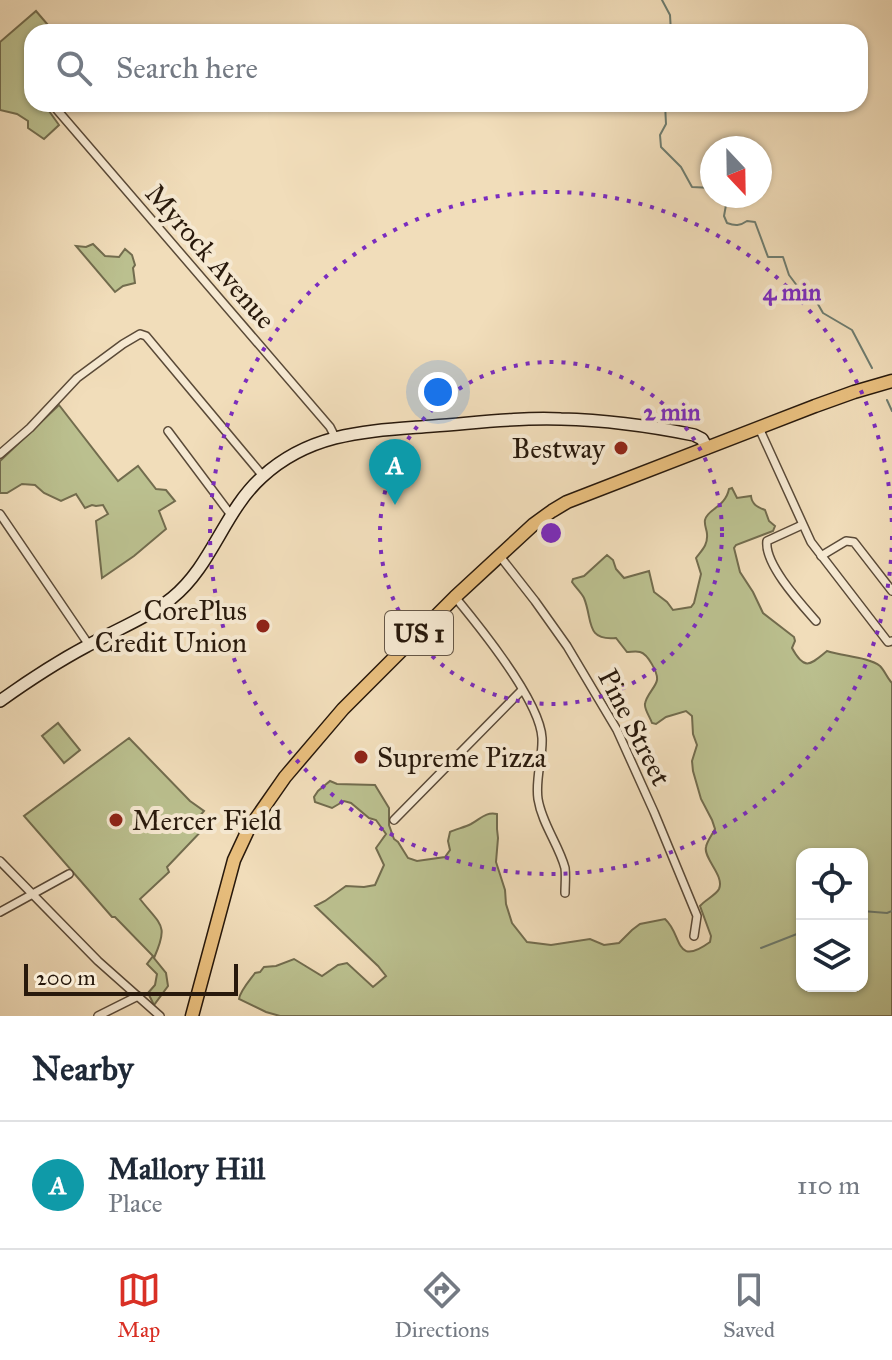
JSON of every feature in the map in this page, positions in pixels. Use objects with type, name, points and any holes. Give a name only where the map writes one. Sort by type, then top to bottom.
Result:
[{"type":"main road","name":"US 1","points":[[192,1016],[234,860],[262,808],[315,739],[343,709],[499,555],[567,502],[854,392],[892,381]]},
{"type":"street","name":"Myrock Avenue","points":[[59,112],[330,427],[335,437]]},
{"type":"street","points":[[0,454],[30,428],[77,378],[140,334],[146,336],[263,476]]},
{"type":"street","points":[[0,701],[38,674],[159,607],[181,591],[231,515],[263,476],[296,453],[335,437],[442,425],[558,418],[628,424],[694,435],[702,439],[707,448]]},
{"type":"street","points":[[759,428],[802,525],[821,556],[890,642]]},
{"type":"street","points":[[168,431],[231,515]]},
{"type":"street","points":[[0,514],[89,645]]},
{"type":"street","points":[[802,525],[767,541],[766,549],[778,572],[816,621]]},
{"type":"street","points":[[821,556],[846,541],[854,542],[892,591]]},
{"type":"street","name":"Pine Street","points":[[499,555],[567,646],[617,730],[697,916],[694,936]]},
{"type":"street","points":[[455,597],[482,630],[537,718],[542,739],[538,799],[565,870],[565,893]]},
{"type":"street","points":[[394,820],[522,690]]},
{"type":"street","points":[[0,861],[98,961],[160,1016]]},
{"type":"street","points":[[0,912],[69,874]]},
{"type":"street","points":[[98,1016],[138,996]]},
{"type":"green space","points":[[36,11],[47,24],[24,24],[24,112],[50,112],[59,125],[44,139],[28,128],[28,121],[17,114],[0,110],[0,42]]},
{"type":"green space","points":[[93,244],[105,256],[119,257],[125,249],[132,255],[135,283],[115,292],[76,246]]},
{"type":"green space","points":[[59,405],[118,481],[138,466],[156,489],[166,490],[175,501],[159,511],[166,529],[102,578],[96,521],[108,514],[103,505],[85,508],[76,494],[61,501],[35,485],[22,484],[7,493],[0,493],[0,461]]},
{"type":"green space","points":[[732,488],[737,498],[751,496],[754,504],[765,510],[769,521],[775,526],[773,531],[734,548],[740,572],[763,613],[794,637],[792,648],[797,656],[808,663],[827,651],[869,661],[880,666],[892,683],[892,1016],[280,1016],[239,999],[255,973],[264,967],[294,959],[322,976],[347,963],[373,987],[386,976],[315,906],[346,886],[375,885],[384,865],[376,848],[386,834],[376,820],[351,803],[344,801],[332,808],[315,802],[318,791],[330,781],[375,785],[389,808],[389,825],[394,839],[408,858],[417,861],[445,857],[450,850],[450,832],[486,815],[497,814],[496,862],[512,923],[527,942],[551,945],[590,939],[604,945],[619,943],[640,924],[665,919],[685,950],[690,952],[710,942],[711,936],[700,906],[718,891],[720,884],[706,851],[707,842],[715,829],[701,799],[693,771],[692,761],[697,745],[692,716],[686,711],[652,723],[645,706],[657,680],[652,664],[643,653],[627,652],[616,638],[599,636],[595,632],[584,598],[572,582],[584,576],[607,555],[624,578],[649,571],[654,592],[673,610],[691,607],[701,574],[696,558],[707,541],[706,516]]},
{"type":"green space","points":[[58,723],[80,750],[64,763],[42,736]]},
{"type":"green space","name":"Mercer Field","points":[[129,738],[190,801],[204,811],[199,817],[209,823],[167,867],[169,872],[140,899],[158,921],[162,932],[154,958],[166,973],[168,986],[154,1005],[148,993],[155,985],[157,974],[147,964],[153,956],[112,917],[24,816]]},
{"type":"waterway","points":[[662,0],[670,15],[671,24]]},
{"type":"waterway","points":[[665,112],[666,124],[660,135],[661,147],[681,167],[692,187],[700,187]]},
{"type":"waterway","points":[[725,208],[727,223],[755,222],[768,257],[783,257],[789,275],[801,291],[811,292],[823,313],[852,330],[872,368]]},
{"type":"waterway","points":[[887,400],[892,411]]},
{"type":"waterway","points":[[868,911],[892,911]]},
{"type":"waterway","points":[[761,948],[796,934]]},
{"type":"place","name":"Bestway","points":[[621,448]]},
{"type":"place","name":"Mallory Hill","points":[[395,505]]},
{"type":"place","name":"CorePlus Credit Union","points":[[263,626]]},
{"type":"place","name":"Supreme Pizza","points":[[361,757]]},
{"type":"place","name":"Mercer Field","points":[[116,820]]}]
